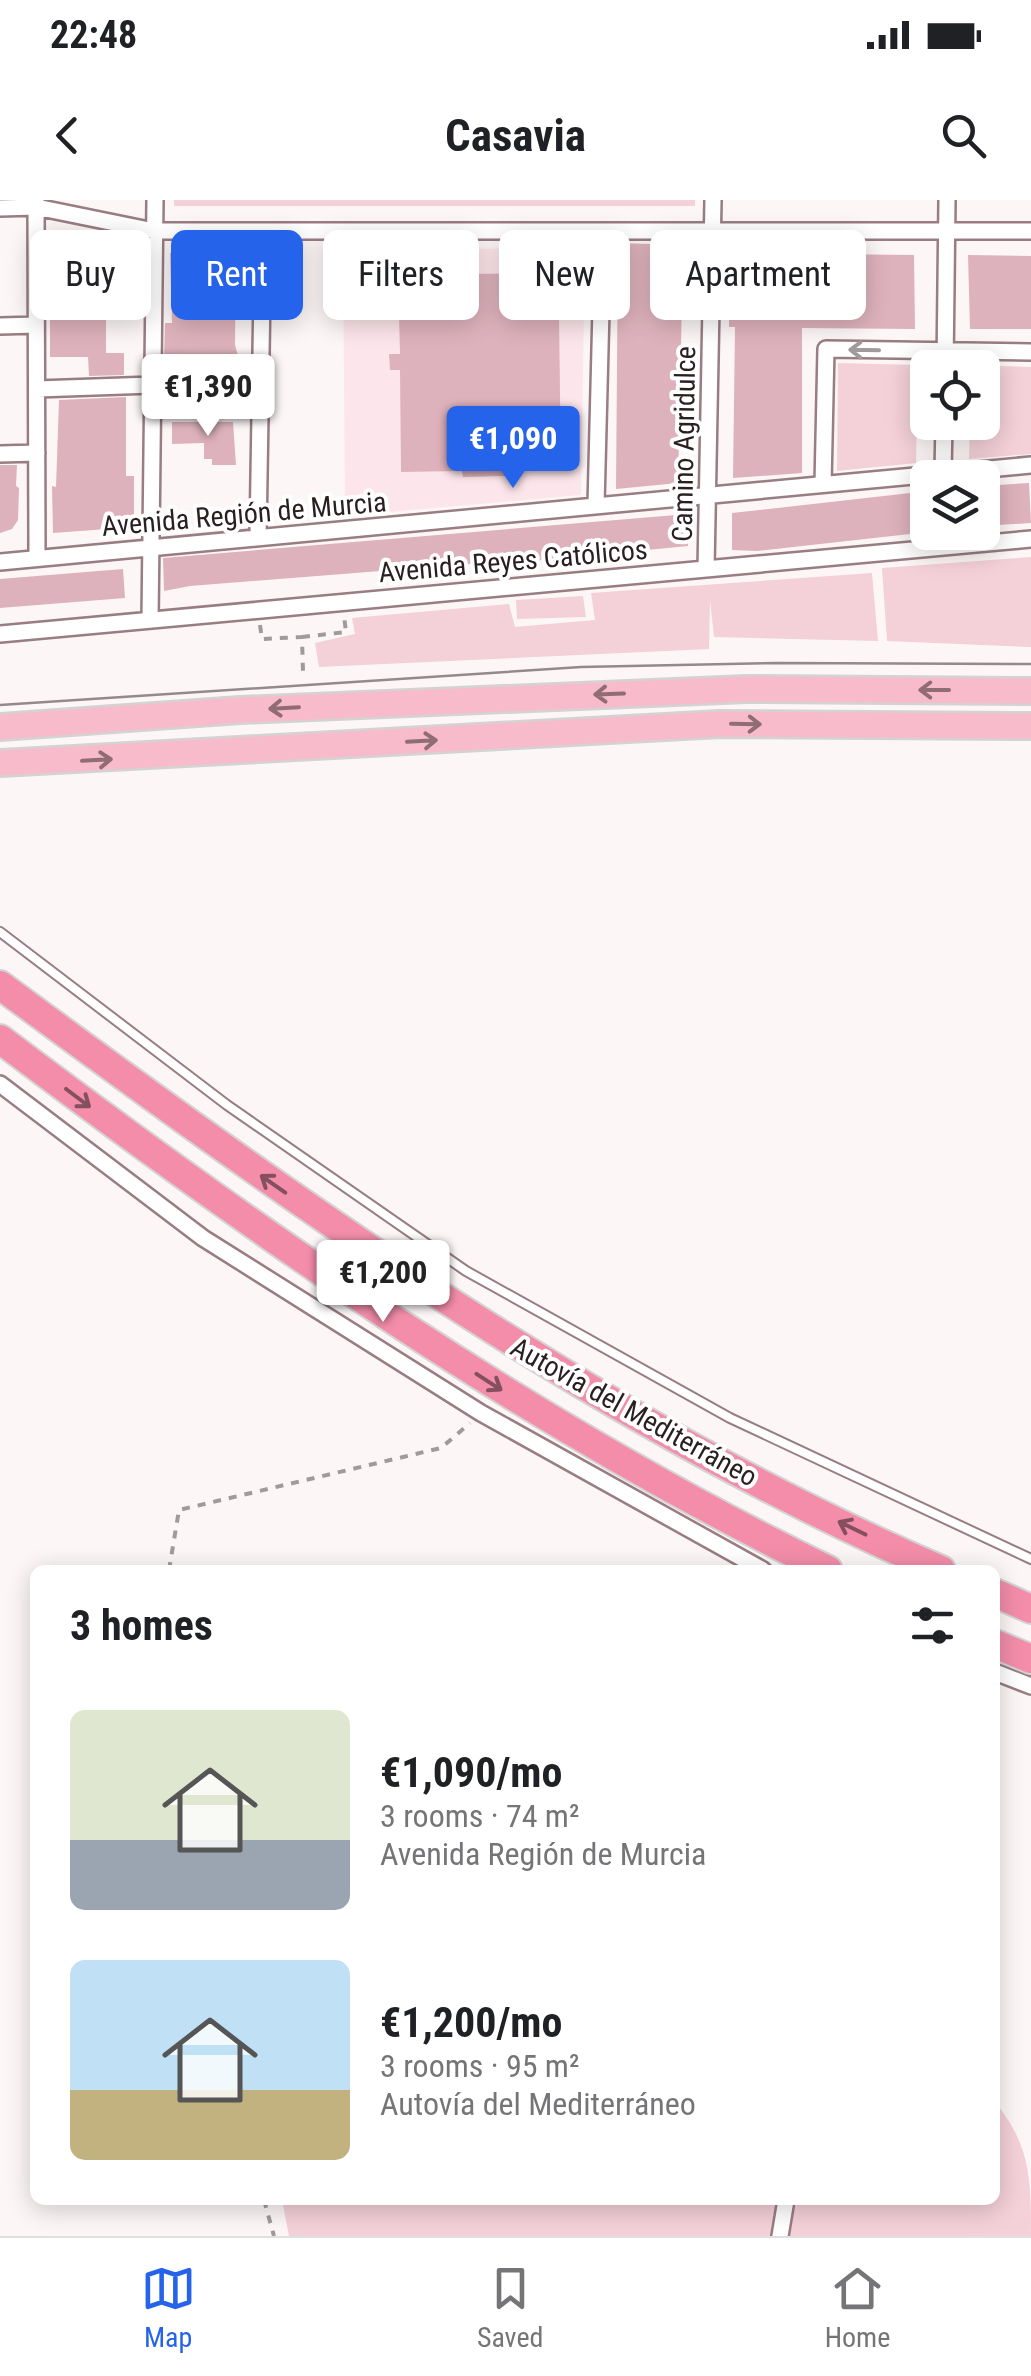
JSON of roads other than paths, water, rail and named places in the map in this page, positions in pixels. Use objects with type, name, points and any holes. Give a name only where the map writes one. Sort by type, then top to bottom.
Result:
[{"type":"highway","name":"Autovía del Mediterráneo","points":[[0,985],[244,1165],[540,1362],[770,1488],[930,1565]]},
{"type":"highway","name":"Autovía del Mediterráneo","points":[[0,1039],[228,1209],[465,1366],[736,1525],[818,1565]]},
{"type":"highway","points":[[1000,1596],[1031,1609]]},
{"type":"highway","points":[[1000,1646],[1031,1659]]},
{"type":"main road","points":[[0,728],[259,709],[747,688],[1031,691]]},
{"type":"main road","points":[[0,762],[720,724],[1031,726]]},
{"type":"street","points":[[150,620],[154,200]]},
{"type":"street","name":"Camino Agridulce","points":[[712,230],[713,200]]},
{"type":"street","points":[[945,350],[947,200]]},
{"type":"street","points":[[36,204],[37,558]]},
{"type":"street","points":[[0,208],[36,204],[154,231],[171,231]]},
{"type":"street","points":[[303,231],[499,231]]},
{"type":"street","points":[[866,231],[1031,231]]},
{"type":"street","points":[[258,538],[262,320]]},
{"type":"street","points":[[596,506],[601,320]]},
{"type":"street","name":"Camino Agridulce","points":[[706,568],[711,320]]},
{"type":"street","points":[[0,326],[36,325]]},
{"type":"street","points":[[823,484],[826,349],[910,356]]},
{"type":"street","points":[[1000,355],[1031,352]]},
{"type":"street","points":[[36,389],[152,386]]},
{"type":"street","points":[[0,454],[37,453]]},
{"type":"street","name":"Avenida Región de Murcia","points":[[1000,468],[1031,465]]},
{"type":"street","name":"Avenida Región de Murcia","points":[[0,562],[910,476]]},
{"type":"street","name":"Avenida Reyes Católicos","points":[[0,634],[1031,539]]},
{"type":"street","points":[[0,1084],[204,1238],[481,1413],[754,1565]]},
{"type":"street","points":[[1000,1674],[1031,1686]]},
{"type":"street","points":[[780,2236],[785,2205]]},
{"type":"lane","points":[[0,932],[227,1105],[466,1271],[730,1418],[1031,1559]]},
{"type":"tram line","points":[[0,705],[581,667],[1031,664]]}]
